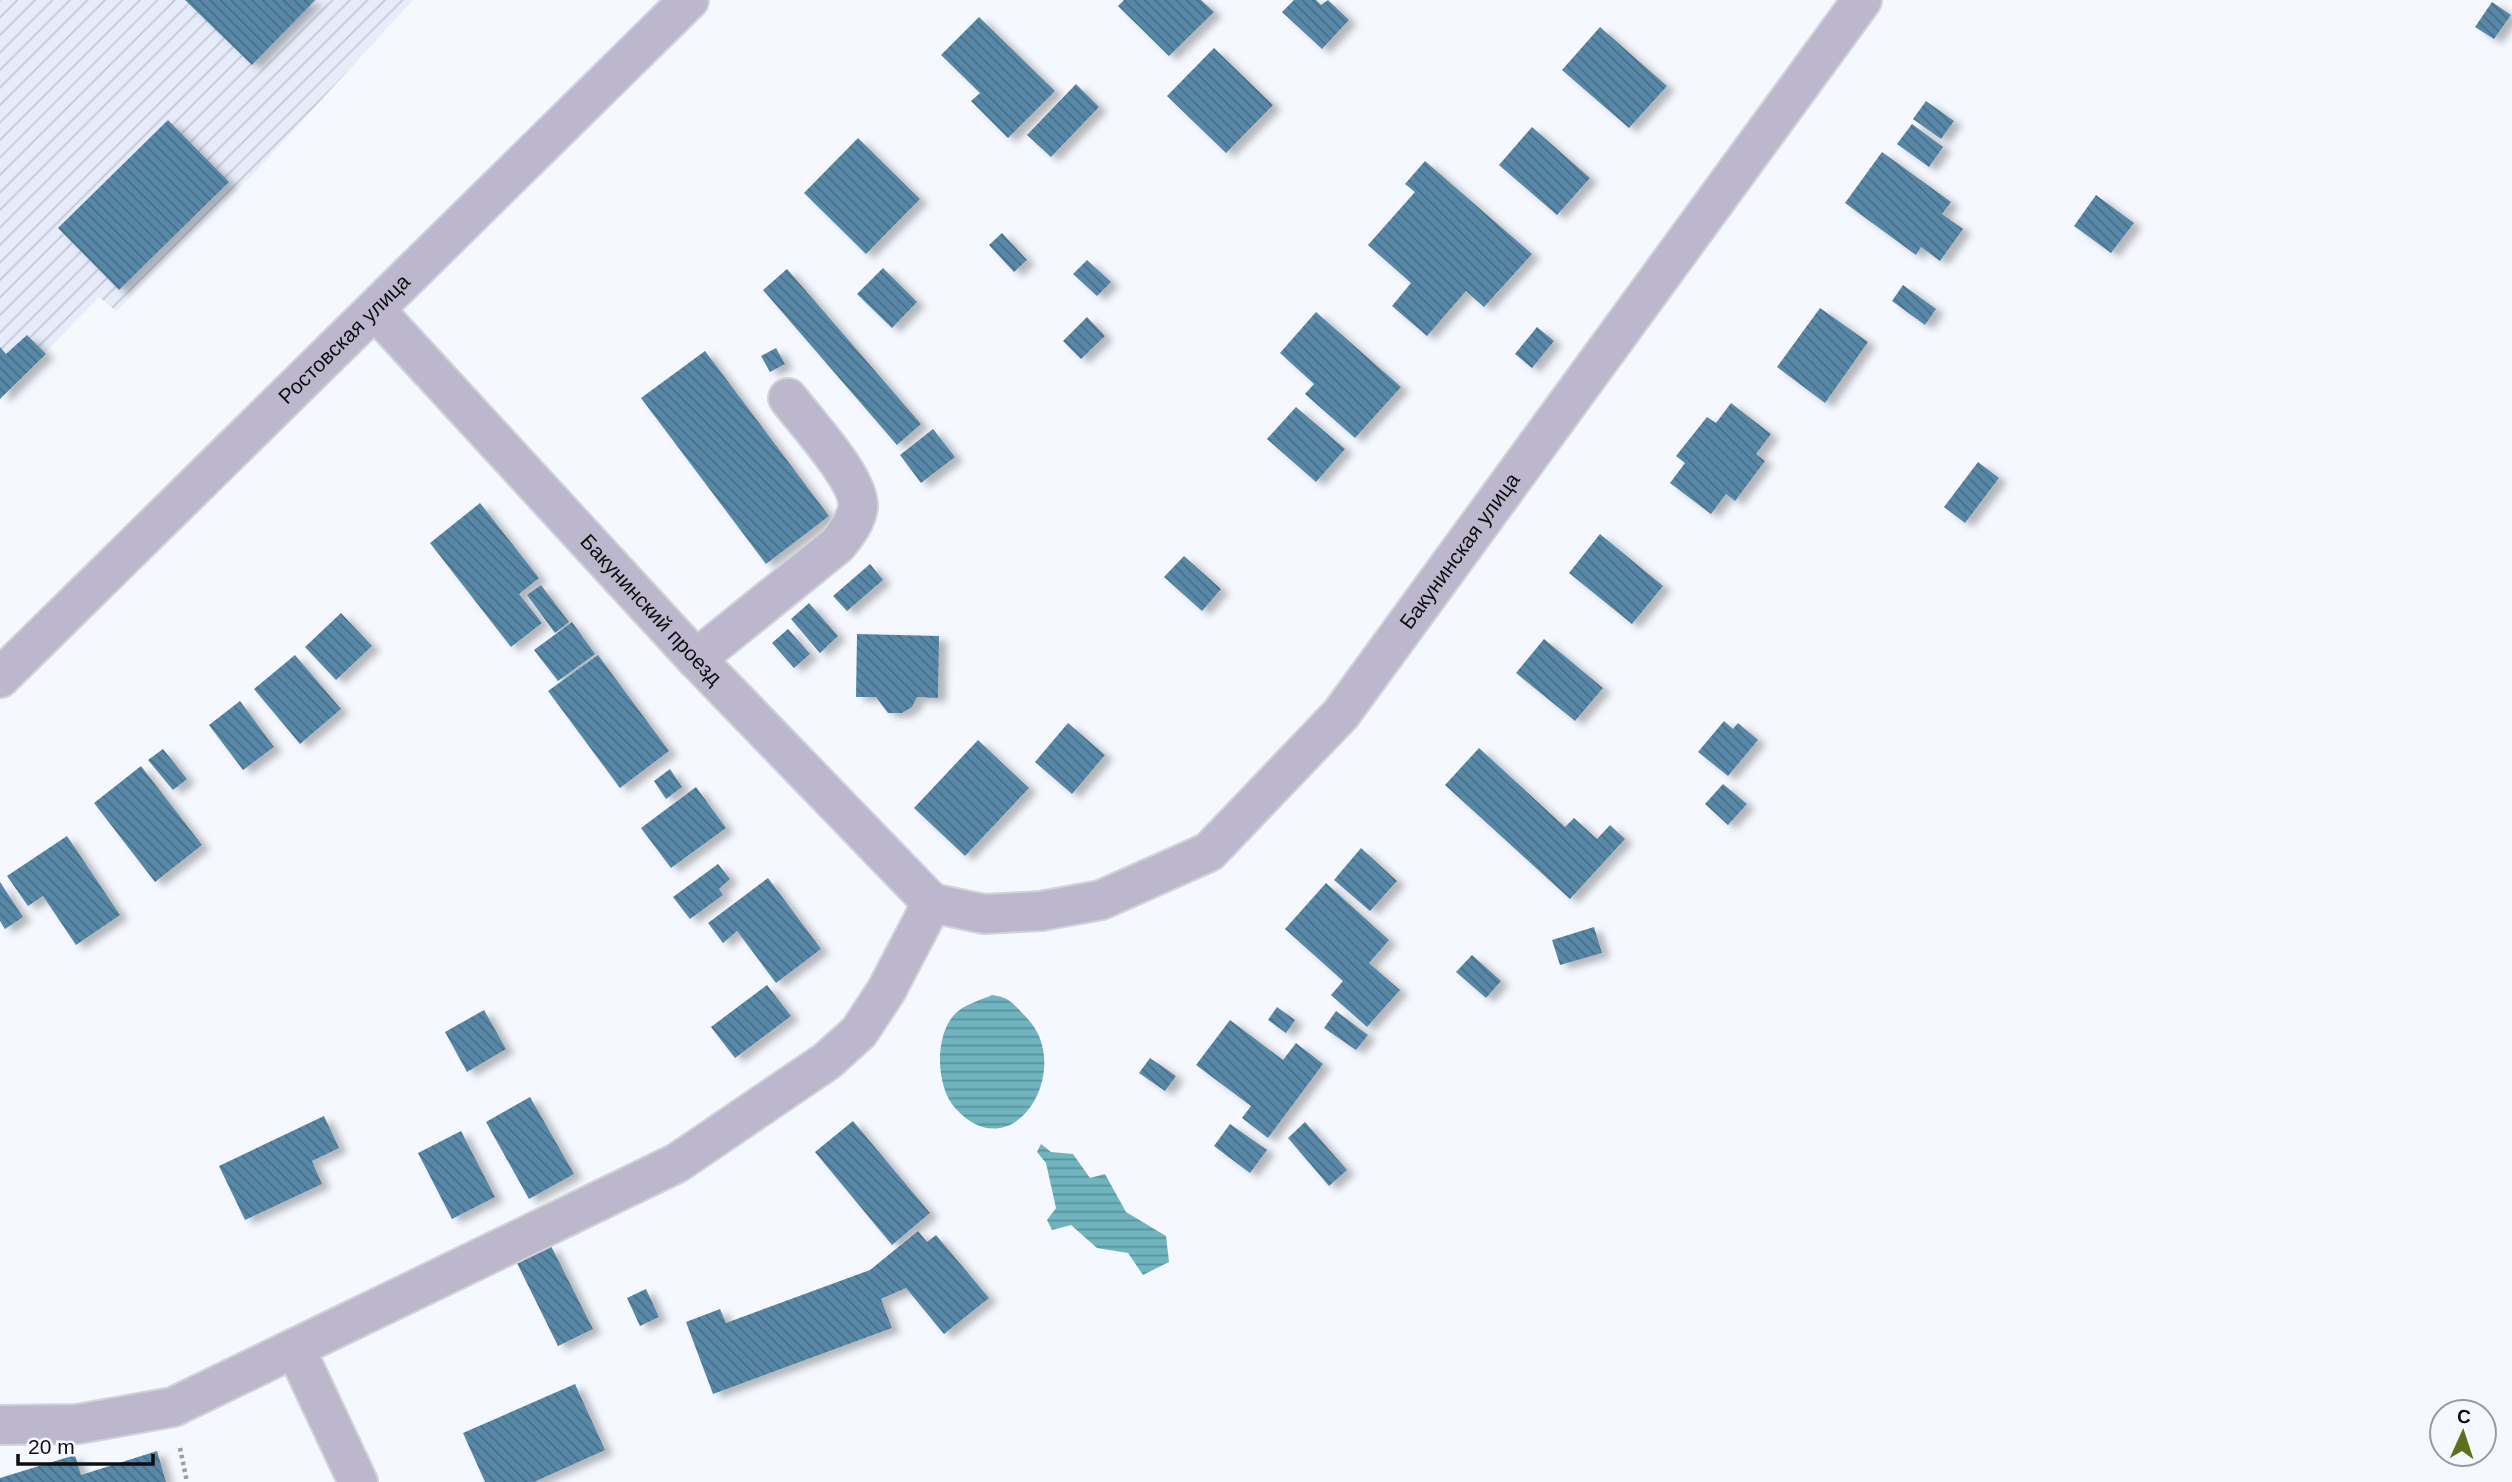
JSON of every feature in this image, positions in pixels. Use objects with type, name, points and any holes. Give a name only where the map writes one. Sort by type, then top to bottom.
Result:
[{"type":"street","name":"Ростовская улица","points":[[0,678],[689,0]]},
{"type":"street","name":"Бакунинская улица","points":[[932,903],[984,914],[1041,911],[1101,900],[1209,852],[1341,714],[1862,0]]},
{"type":"street","name":"Бакунинский проезд","points":[[376,310],[696,659],[932,903]]},
{"type":"street","points":[[696,659],[837,545],[850,530],[858,508],[854,486],[788,398]]},
{"type":"street","points":[[0,1425],[78,1424],[173,1406],[677,1163],[827,1061],[859,1032],[879,1001],[932,903]]},
{"type":"street","points":[[295,1348],[358,1482]]},
{"type":"shaded area","points":[[0,0],[413,0],[256,171],[116,311],[99,297],[0,399]]},
{"type":"water","points":[[992,995],[1008,1000],[1026,1017],[1040,1038],[1044,1061],[1041,1085],[1032,1105],[1017,1121],[998,1128],[978,1125],[956,1109],[944,1089],[940,1062],[943,1036],[954,1015],[967,1005]]},
{"type":"water","points":[[1041,1144],[1051,1152],[1073,1154],[1090,1178],[1105,1174],[1126,1212],[1166,1236],[1169,1262],[1143,1275],[1128,1253],[1097,1248],[1071,1225],[1052,1230],[1047,1220],[1056,1208],[1046,1163],[1037,1152]]},
{"type":"building","points":[[185,0],[315,0],[252,65]]},
{"type":"building","points":[[1124,0],[1201,0],[1214,12],[1169,56],[1118,6]]},
{"type":"building","points":[[1294,0],[1316,0],[1321,5],[1328,0],[1349,20],[1322,49],[1282,12]]},
{"type":"building","points":[[2492,2],[2511,15],[2494,39],[2475,27]]},
{"type":"building","points":[[979,17],[1055,91],[1008,138],[971,101],[980,93],[941,55]]},
{"type":"building","points":[[1600,27],[1667,86],[1629,128],[1562,70]]},
{"type":"building","points":[[1214,48],[1273,105],[1226,153],[1167,96]]},
{"type":"building","points":[[1076,84],[1099,107],[1051,157],[1027,135]]},
{"type":"building","points":[[1926,101],[1954,121],[1941,139],[1913,119]]},
{"type":"building","points":[[168,120],[229,182],[119,290],[58,228]]},
{"type":"building","points":[[1912,124],[1943,147],[1929,167],[1897,144]]},
{"type":"building","points":[[1532,127],[1590,178],[1557,215],[1499,165]]},
{"type":"building","points":[[858,138],[920,199],[866,254],[804,193]]},
{"type":"building","points":[[1882,152],[1951,202],[1942,214],[1963,229],[1940,261],[1921,247],[1916,255],[1845,203]]},
{"type":"building","points":[[1425,161],[1532,254],[1484,307],[1466,291],[1427,336],[1392,306],[1411,283],[1368,245],[1415,192],[1405,184]]},
{"type":"building","points":[[2096,195],[2134,223],[2111,253],[2074,226]]},
{"type":"building","points":[[1002,233],[1027,260],[1014,272],[989,245]]},
{"type":"building","points":[[1087,260],[1111,282],[1097,296],[1073,274]]},
{"type":"building","points":[[883,268],[917,302],[892,328],[857,294]]},
{"type":"building","points":[[787,269],[921,424],[897,445],[763,290]]},
{"type":"building","points":[[1903,285],[1936,309],[1925,325],[1892,301]]},
{"type":"building","points":[[1820,308],[1868,342],[1825,403],[1777,367]]},
{"type":"building","points":[[1316,312],[1401,387],[1355,438],[1305,394],[1314,384],[1280,353]]},
{"type":"building","points":[[1087,317],[1105,336],[1081,359],[1063,341]]},
{"type":"building","points":[[1537,327],[1554,341],[1532,368],[1515,354]]},
{"type":"building","points":[[27,335],[46,354],[0,399],[0,347],[6,354]]},
{"type":"building","points":[[776,348],[785,364],[770,372],[761,356]]},
{"type":"building","points":[[705,351],[829,516],[766,564],[641,398]]},
{"type":"building","points":[[1731,403],[1771,434],[1756,454],[1765,461],[1735,501],[1726,494],[1711,514],[1670,483],[1685,463],[1676,456],[1707,417],[1716,423]]},
{"type":"building","points":[[1296,407],[1345,449],[1316,482],[1267,439]]},
{"type":"building","points":[[933,429],[955,457],[921,483],[900,455]]},
{"type":"building","points":[[1978,462],[1999,478],[1965,523],[1944,507]]},
{"type":"building","points":[[480,503],[539,578],[519,594],[542,623],[511,647],[430,543]]},
{"type":"building","points":[[1600,534],[1663,586],[1632,624],[1569,573]]},
{"type":"building","points":[[1184,556],[1221,589],[1202,611],[1164,577]]},
{"type":"building","points":[[870,564],[883,580],[847,611],[833,596]]},
{"type":"building","points":[[541,585],[569,622],[555,633],[527,595]]},
{"type":"building","points":[[809,603],[838,636],[820,653],[791,619]]},
{"type":"building","points":[[341,613],[372,646],[336,680],[305,647]]},
{"type":"building","points":[[572,622],[595,654],[558,681],[534,650]]},
{"type":"building","points":[[788,629],[810,654],[794,668],[772,643]]},
{"type":"building","points":[[857,634],[939,636],[938,698],[917,697],[912,707],[902,713],[888,713],[876,697],[856,697]]},
{"type":"building","points":[[1544,639],[1603,688],[1575,721],[1516,673]]},
{"type":"building","points":[[295,655],[341,709],[300,744],[254,689]]},
{"type":"building","points":[[598,655],[669,751],[620,788],[548,691]]},
{"type":"building","points":[[240,701],[274,747],[243,770],[209,725]]},
{"type":"building","points":[[1724,721],[1733,729],[1738,723],[1758,740],[1728,776],[1698,752]]},
{"type":"building","points":[[1068,723],[1105,755],[1072,794],[1035,762]]},
{"type":"building","points":[[978,740],[1029,788],[965,856],[914,808]]},
{"type":"building","points":[[1479,748],[1565,827],[1574,818],[1597,839],[1610,825],[1625,839],[1570,899],[1445,785]]},
{"type":"building","points":[[163,749],[187,779],[173,790],[148,760]]},
{"type":"building","points":[[141,766],[202,845],[155,882],[94,803]]},
{"type":"building","points":[[670,769],[682,787],[666,799],[654,781]]},
{"type":"building","points":[[1723,784],[1747,804],[1728,825],[1705,804]]},
{"type":"building","points":[[696,787],[726,828],[671,868],[641,828]]},
{"type":"building","points":[[67,836],[120,915],[76,945],[43,896],[28,906],[7,876]]},
{"type":"building","points":[[1361,848],[1397,881],[1370,911],[1334,880]]},
{"type":"building","points":[[718,864],[730,879],[719,889],[723,895],[690,919],[673,897]]},
{"type":"building","points":[[768,878],[821,949],[776,983],[737,931],[723,943],[708,923]]},
{"type":"building","points":[[0,882],[23,917],[5,929],[0,921]]},
{"type":"building","points":[[1326,883],[1389,940],[1369,963],[1400,990],[1367,1027],[1331,995],[1343,981],[1285,929]]},
{"type":"building","points":[[1594,927],[1602,953],[1560,965],[1552,940]]},
{"type":"building","points":[[1472,955],[1501,981],[1486,998],[1456,972]]},
{"type":"building","points":[[767,985],[791,1016],[735,1058],[711,1027]]},
{"type":"building","points":[[1277,1007],[1295,1020],[1286,1033],[1268,1020]]},
{"type":"building","points":[[484,1010],[506,1049],[467,1072],[445,1032]]},
{"type":"building","points":[[1336,1011],[1368,1035],[1356,1050],[1324,1028]]},
{"type":"building","points":[[1230,1020],[1283,1060],[1296,1043],[1323,1064],[1268,1138],[1242,1118],[1251,1106],[1196,1065]]},
{"type":"building","points":[[1150,1058],[1176,1076],[1165,1091],[1139,1073]]},
{"type":"building","points":[[530,1097],[574,1174],[529,1199],[486,1122]]},
{"type":"building","points":[[324,1116],[339,1148],[312,1161],[322,1184],[245,1220],[219,1166]]},
{"type":"building","points":[[853,1121],[930,1213],[892,1245],[815,1152]]},
{"type":"building","points":[[1305,1122],[1347,1170],[1329,1186],[1288,1138]]},
{"type":"building","points":[[1230,1124],[1267,1150],[1250,1173],[1214,1146]]},
{"type":"building","points":[[461,1131],[495,1197],[452,1219],[418,1153]]},
{"type":"building","points":[[918,1231],[927,1242],[936,1235],[989,1298],[944,1334],[906,1288],[881,1299],[892,1328],[713,1394],[686,1322],[720,1309],[726,1323],[870,1270]]},
{"type":"building","points":[[551,1246],[593,1329],[558,1346],[517,1263]]},
{"type":"building","points":[[646,1289],[659,1317],[640,1326],[627,1298]]},
{"type":"building","points":[[575,1384],[605,1450],[534,1482],[485,1482],[463,1433]]},
{"type":"building","points":[[157,1451],[166,1482],[0,1482],[0,1478],[75,1455],[81,1475]]}]
